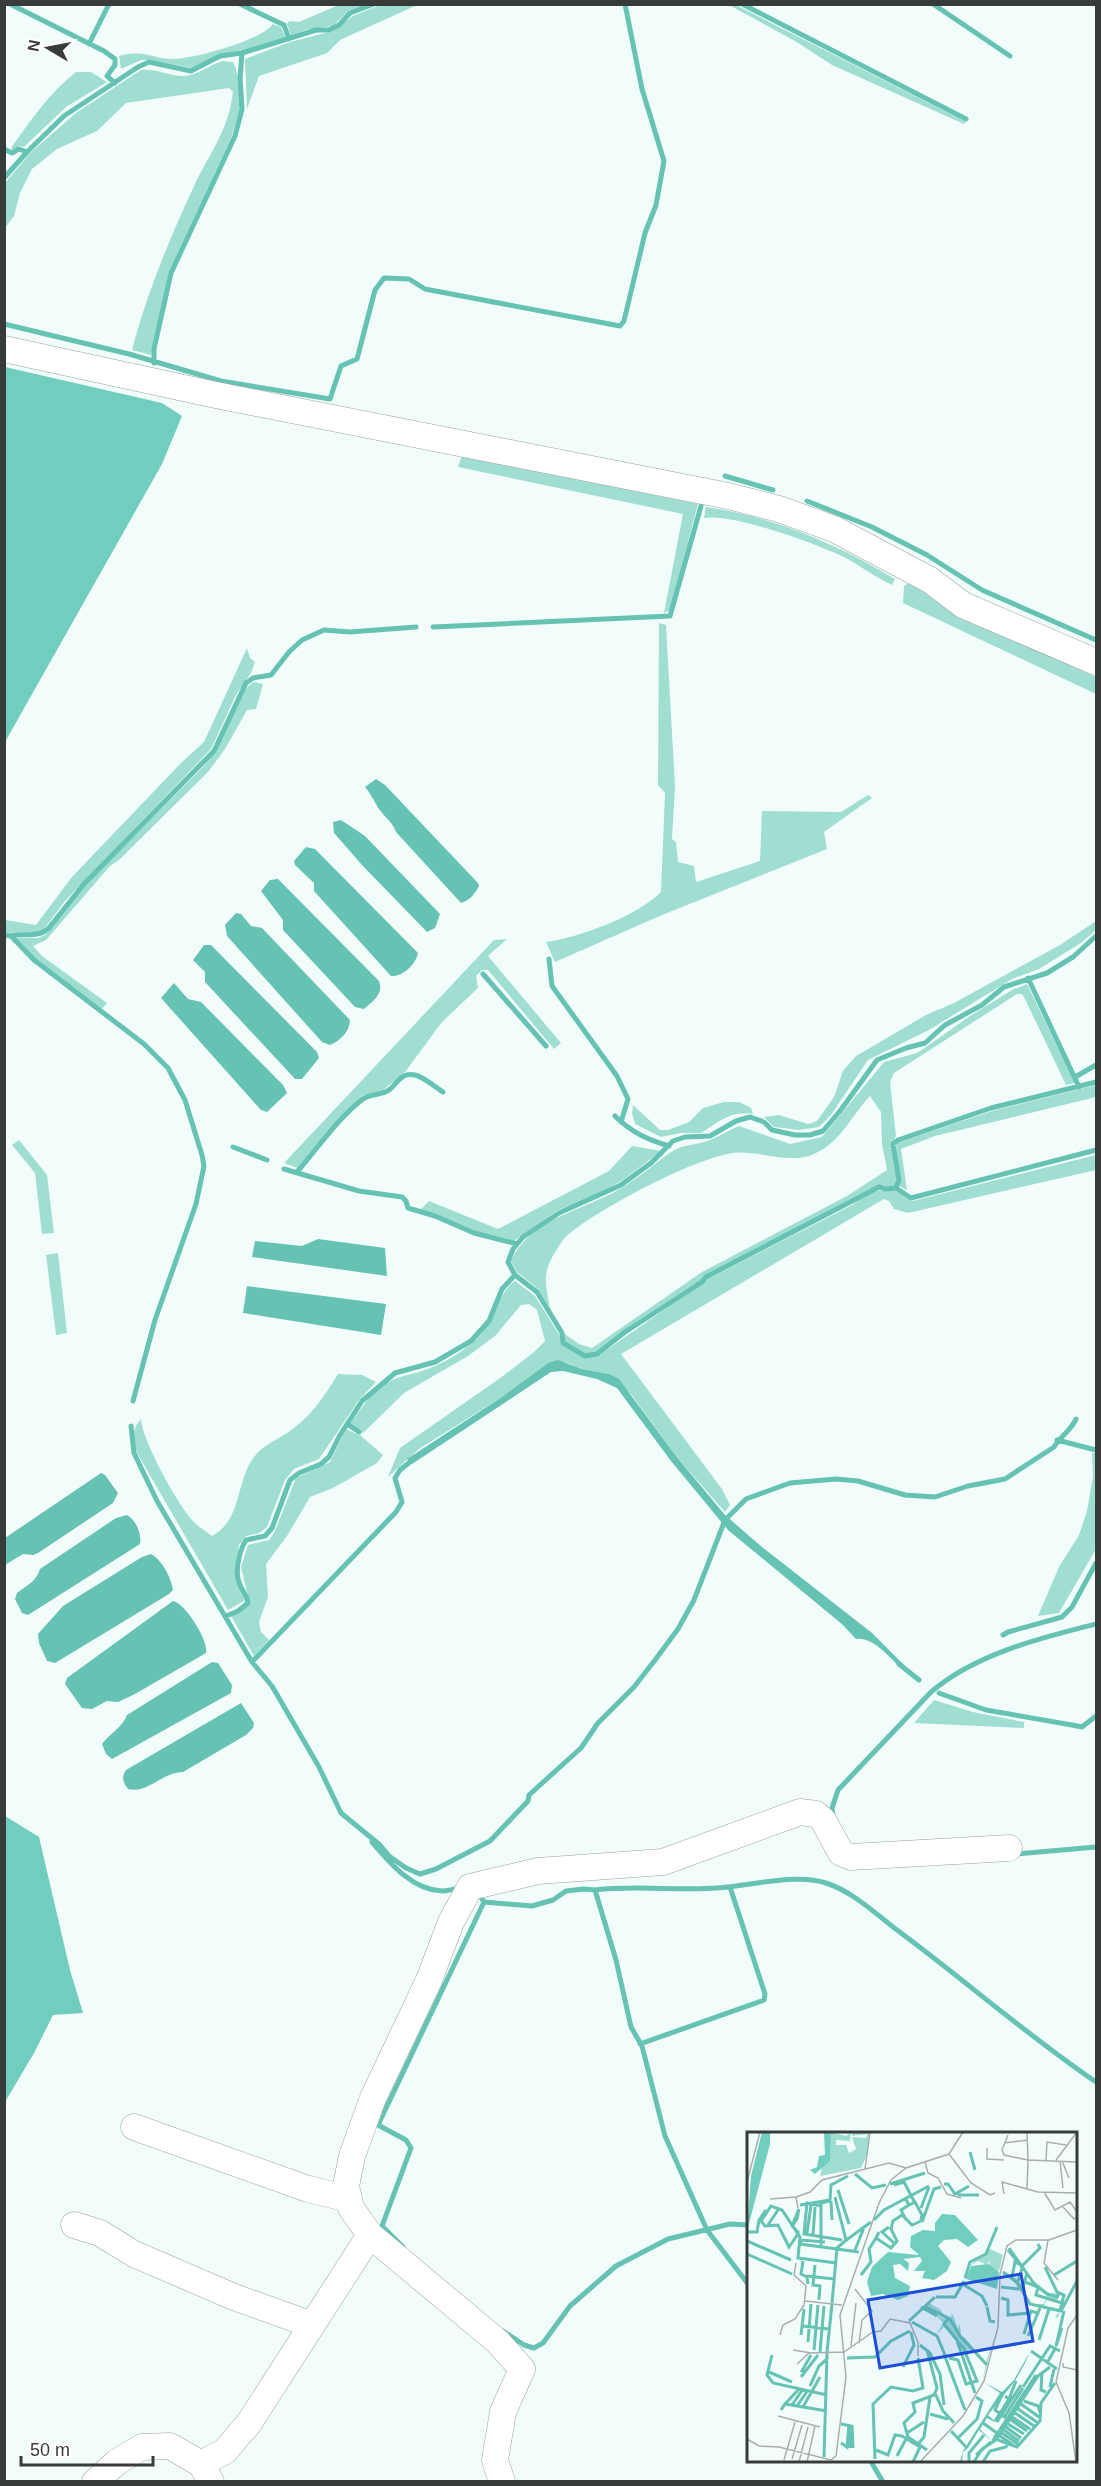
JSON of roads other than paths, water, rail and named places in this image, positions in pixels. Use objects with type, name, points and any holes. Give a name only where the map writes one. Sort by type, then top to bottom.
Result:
[{"type":"street","points":[[4,349],[216,395],[728,496],[779,509],[834,529],[901,563],[930,580],[963,605],[1096,662]]},
{"type":"street","points":[[502,2481],[495,2460],[503,2412],[522,2369],[498,2342],[370,2235],[351,2208],[346,2187],[352,2156],[373,2098],[470,1887],[538,1871],[663,1862],[800,1812],[816,1814],[823,1820],[841,1853],[851,1857],[1009,1848]]},
{"type":"street","points":[[134,2127],[308,2189],[349,2199]]},
{"type":"street","points":[[74,2225],[100,2233],[134,2254],[224,2293],[312,2325]]},
{"type":"street","points":[[95,2481],[117,2462],[142,2447],[170,2446],[206,2473],[249,2423],[370,2235]]},
{"type":"waterway","points":[[10,4],[104,51],[115,59],[115,65],[107,76],[115,83]]},
{"type":"waterway","points":[[89,44],[109,4]]},
{"type":"waterway","points":[[240,4],[284,25],[289,39]]},
{"type":"waterway","points":[[4,178],[64,116],[138,67],[149,62],[191,71],[220,56],[242,53],[316,30],[329,30],[339,25],[350,13],[374,4]]},
{"type":"waterway","points":[[4,324],[129,354],[221,381],[330,399],[341,366],[357,359],[375,290],[384,278],[409,279],[425,289],[620,326],[624,321],[645,233],[656,205],[664,161],[642,89],[625,4]]},
{"type":"waterway","points":[[742,4],[966,119]]},
{"type":"waterway","points":[[933,4],[1010,56]]},
{"type":"waterway","points":[[154,363],[154,349],[171,273],[235,136],[242,109],[240,78],[242,53]]},
{"type":"waterway","points":[[4,149],[12,153],[19,149],[27,152]]},
{"type":"waterway","points":[[725,476],[773,490]]},
{"type":"waterway","points":[[807,501],[872,527],[927,555],[982,590],[1096,640]]},
{"type":"waterway","points":[[433,627],[670,616],[701,506]]},
{"type":"waterway","points":[[11,936],[35,934],[48,929],[84,884],[214,751],[246,683],[253,678],[271,675],[302,640],[324,630],[350,632],[416,627]]},
{"type":"waterway","points":[[4,935],[11,936],[34,960],[144,1044],[168,1068],[185,1100],[202,1155],[204,1166],[196,1204],[155,1320],[133,1401]]},
{"type":"waterway","points":[[226,1616],[238,1611],[248,1603],[237,1574],[243,1545],[246,1540],[265,1536],[272,1528],[290,1480],[299,1473],[321,1464],[329,1457],[362,1401],[395,1373],[435,1362],[471,1341],[489,1321],[502,1289],[515,1275],[508,1262],[513,1249],[523,1237],[559,1213],[621,1185],[651,1163],[673,1141],[685,1137],[710,1136],[736,1121],[750,1117],[764,1122],[772,1130],[795,1135],[810,1135],[823,1131],[877,1060],[925,1043],[945,1025],[982,1005],[1004,987],[1047,973],[1073,957],[1096,936]]},
{"type":"waterway","points":[[549,959],[552,986],[617,1076],[628,1099],[621,1122]]},
{"type":"waterway","points":[[483,974],[546,1046]]},
{"type":"waterway","points":[[1028,978],[1079,1087]]},
{"type":"waterway","points":[[1075,1077],[1096,1065]]},
{"type":"waterway","points":[[297,1172],[354,1107],[366,1097],[389,1090],[406,1075],[418,1076],[443,1092]]},
{"type":"waterway","points":[[896,1188],[899,1180],[893,1144],[898,1140],[991,1108],[1096,1082]]},
{"type":"waterway","points":[[615,1116],[640,1135],[669,1146]]},
{"type":"waterway","points":[[233,1147],[267,1160]]},
{"type":"waterway","points":[[515,1275],[537,1292],[562,1333],[563,1343],[585,1356],[597,1354],[625,1332],[702,1282],[706,1277],[879,1187],[896,1188],[911,1198],[1096,1150]]},
{"type":"waterway","points":[[284,1169],[359,1191],[402,1197],[408,1208],[435,1216],[474,1233],[517,1244]]},
{"type":"waterway","points":[[131,1426],[134,1453],[157,1501],[252,1662],[272,1686],[319,1767],[341,1813],[380,1845],[389,1856],[406,1868],[420,1874],[436,1869],[490,1841],[528,1801],[529,1795],[581,1748],[598,1723],[634,1687],[678,1629],[694,1600],[725,1520],[746,1499],[790,1483],[836,1479],[858,1481],[905,1495],[935,1497],[968,1486],[1005,1479],[1054,1447],[1076,1419]]},
{"type":"waterway","points":[[347,1424],[359,1432]]},
{"type":"waterway","points":[[1057,1440],[1096,1450]]},
{"type":"waterway","points":[[252,1662],[396,1512],[402,1502],[395,1478],[400,1470],[415,1458]]},
{"type":"waterway","points":[[1003,1635],[1062,1617],[1072,1607],[1096,1563]]},
{"type":"waterway","points":[[833,1816],[832,1808],[838,1790],[931,1692],[948,1679],[967,1667],[1009,1649],[1096,1624]]},
{"type":"waterway","points":[[899,1664],[919,1680]]},
{"type":"waterway","points":[[939,1693],[986,1710],[1082,1727],[1096,1716]]},
{"type":"waterway","points":[[372,1842],[411,1881],[442,1891],[461,1889]]},
{"type":"waterway","points":[[1015,1854],[1096,1847]]},
{"type":"waterway","points":[[595,1890],[717,1888],[801,1879],[826,1883],[846,1892],[865,1905],[1022,2028],[1096,2082]]},
{"type":"waterway","points":[[640,2044],[764,2000],[765,1994],[730,1887]]},
{"type":"waterway","points":[[478,1893],[484,1902],[532,1906],[553,1900],[566,1891],[595,1890],[616,1960],[631,2027],[642,2046],[665,2136],[707,2230],[747,2283]]},
{"type":"waterway","points":[[403,2247],[382,2226],[411,2148],[406,2140],[378,2125],[484,1902]]},
{"type":"waterway","points":[[503,2331],[524,2345],[534,2348],[543,2343],[570,2306],[616,2266],[668,2239],[730,2224],[747,2225]]},
{"type":"waterway","points":[[871,2462],[883,2482]]}]
